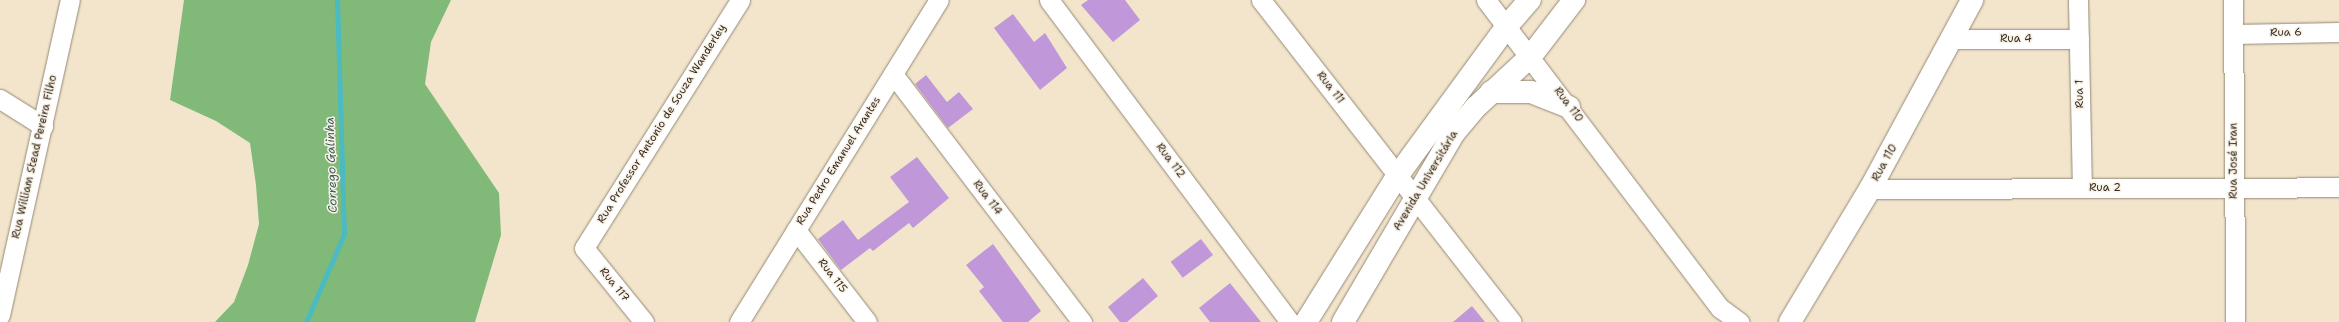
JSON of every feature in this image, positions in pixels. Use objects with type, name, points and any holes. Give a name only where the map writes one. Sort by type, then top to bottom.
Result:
[{"type":"street","name":"Rua Professor Antonio de Souza Wanderley","points":[[584,248],[740,0]]},
{"type":"street","name":"Rua Pedro Emanuel Arantes","points":[[739,322],[939,0]]},
{"type":"street","name":"Rua 112","points":[[1049,0],[1290,322]]},
{"type":"street","name":"Rua 111","points":[[1261,0],[1398,175]]},
{"type":"street","name":"Rua 110","points":[[1486,0],[1531,56],[1720,308],[1740,322]]},
{"type":"street","name":"Avenida Universitária","points":[[1306,322],[1398,175],[1507,26],[1530,0]]},
{"type":"street","name":"Avenida Universitária","points":[[1343,322],[1454,133],[1491,92],[1531,56],[1574,0]]},
{"type":"street","name":"Rua 110","points":[[1790,322],[1870,188],[1953,39],[1972,0]]},
{"type":"street","name":"Rua 1","points":[[2078,0],[2082,188]]},
{"type":"street","name":"Rua José Iran","points":[[2233,0],[2235,322]]},
{"type":"street","name":"Rua William Stead Pereira Filho","points":[[0,315],[2,290],[43,126],[67,3]]},
{"type":"street","name":"Rua 6","points":[[2234,34],[2339,32]]},
{"type":"street","name":"Rua 4","points":[[1953,39],[2079,39]]},
{"type":"street","name":"Rua 114","points":[[893,74],[1082,322]]},
{"type":"street","points":[[1491,92],[1532,92],[1569,107]]},
{"type":"street","points":[[0,99],[43,126]]},
{"type":"street","points":[[1398,175],[1415,201],[1512,322]]},
{"type":"street","name":"Rua 2","points":[[1870,188],[2339,187]]},
{"type":"street","name":"Rua 115","points":[[796,230],[868,322]]},
{"type":"street","name":"Rua 117","points":[[584,248],[644,322]]},
{"type":"street","points":[[1807,294],[1807,322]]},
{"type":"green space","points":[[184,0],[451,0],[431,42],[425,84],[499,193],[501,235],[475,322],[215,322],[234,302],[248,265],[259,224],[256,185],[250,143],[216,121],[170,100]]},
{"type":"building","points":[[1088,0],[1125,0],[1140,20],[1113,42],[1081,5]]},
{"type":"building","points":[[1013,14],[1034,42],[1045,33],[1067,68],[1040,90],[994,28]]},
{"type":"building","points":[[926,75],[947,102],[959,92],[973,109],[948,128],[915,84]]},
{"type":"building","points":[[917,157],[949,198],[913,228],[909,223],[873,251],[870,248],[841,270],[818,239],[843,220],[858,240],[909,202],[890,177]]},
{"type":"building","points":[[1201,239],[1213,255],[1183,278],[1171,262]]},
{"type":"building","points":[[993,244],[1041,311],[1028,322],[1003,322],[979,291],[984,287],[966,265]]},
{"type":"building","points":[[1143,278],[1158,296],[1127,322],[1120,322],[1108,307]]},
{"type":"building","points":[[1230,283],[1261,322],[1210,322],[1199,308]]},
{"type":"building","points":[[1472,306],[1485,322],[1453,322]]},
{"type":"waterway","name":"Corrego Galinha","points":[[306,322],[344,234],[337,0]]}]
